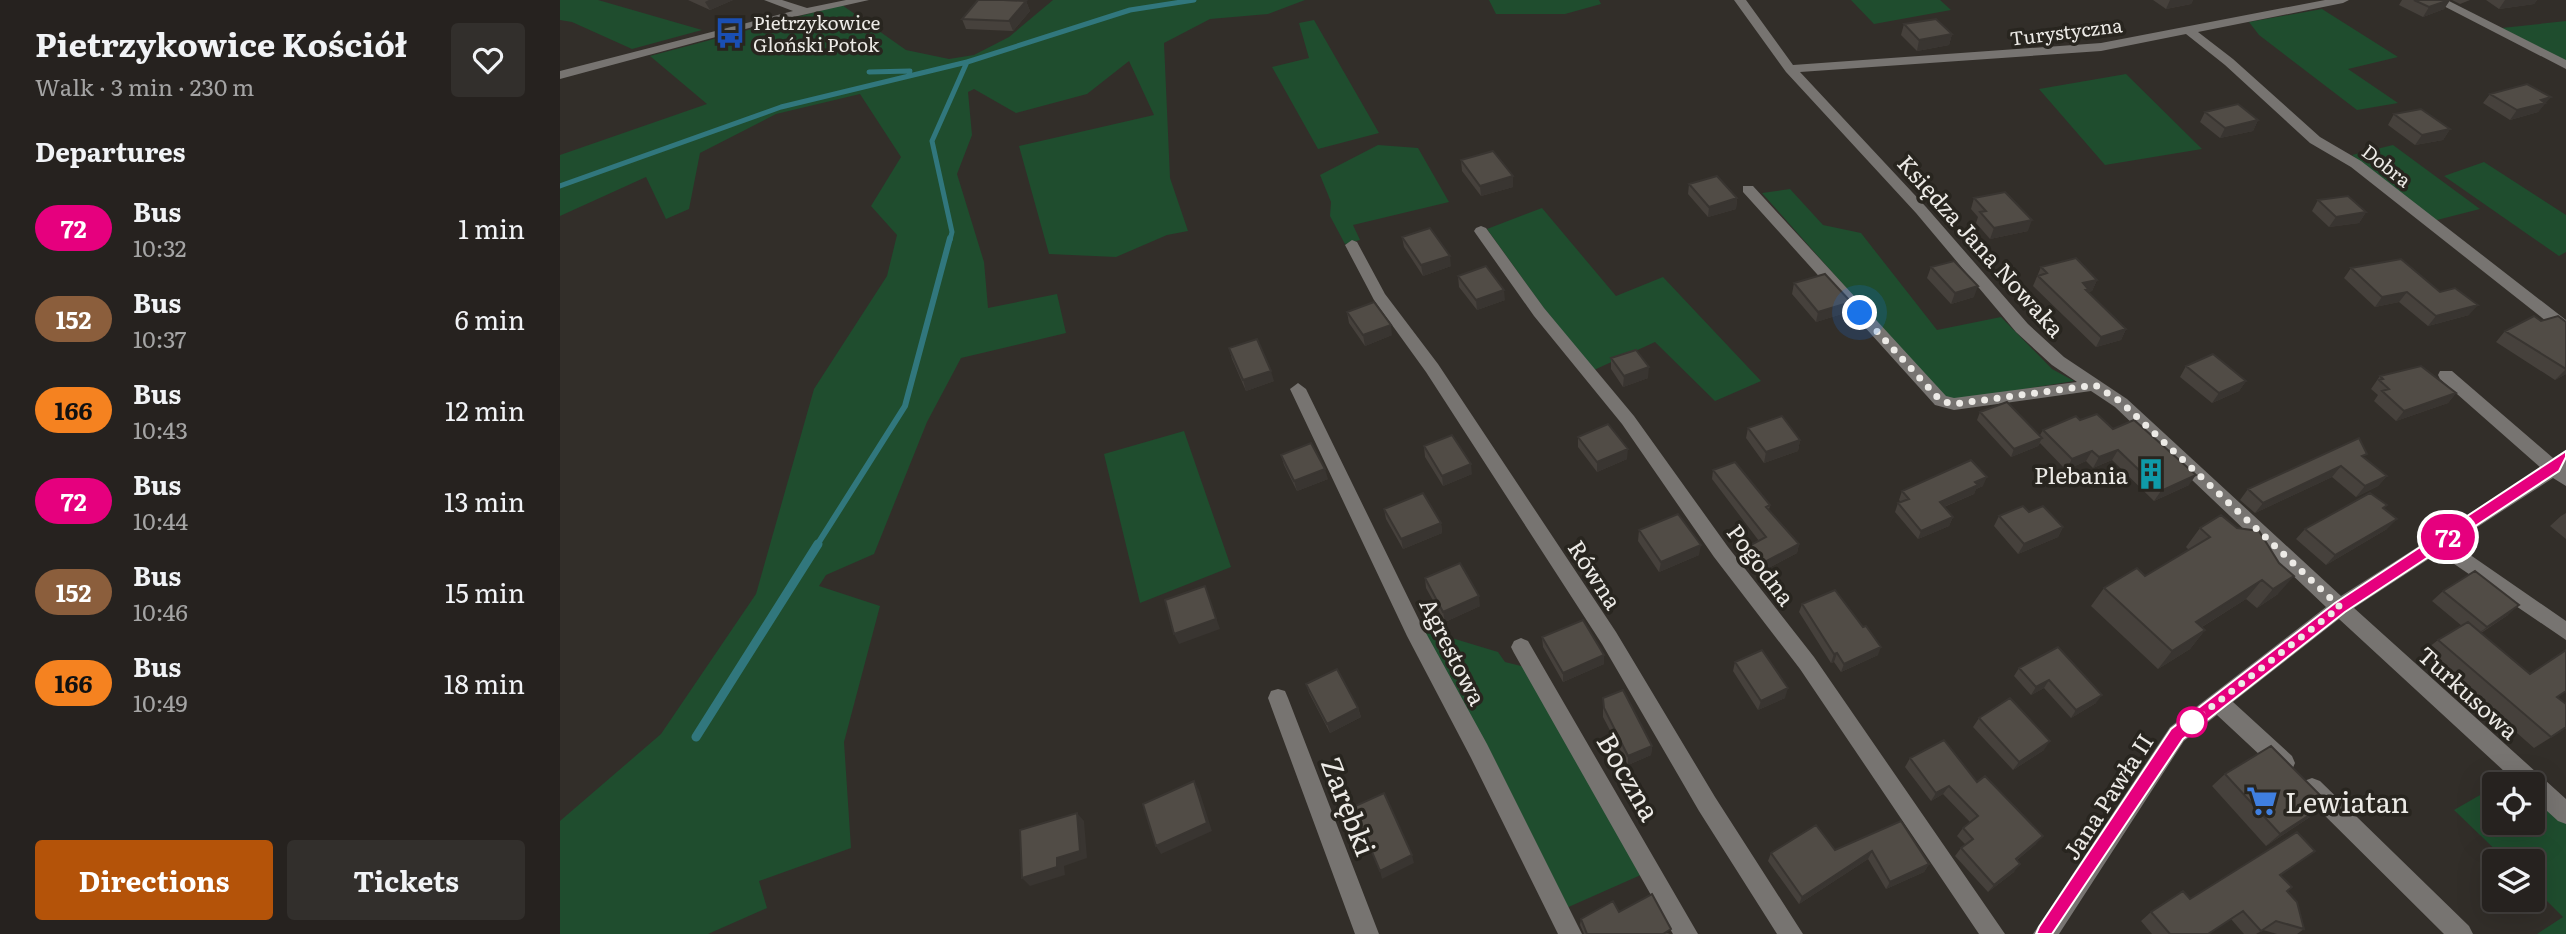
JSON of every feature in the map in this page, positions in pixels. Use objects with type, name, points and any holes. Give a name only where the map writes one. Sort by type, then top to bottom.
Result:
[{"type":"street","points":[[770,0],[804,11]]},
{"type":"street","points":[[560,75],[804,11],[863,0]]},
{"type":"street","name":"Księdza Jana Nowaka","points":[[1740,0],[1790,69],[1921,210],[2022,328],[2058,361],[2121,402],[2340,607]]},
{"type":"street","name":"Turystyczna","points":[[1790,69],[2101,47],[2258,19],[2343,0]]},
{"type":"street","points":[[2438,0],[2566,65]]},
{"type":"street","name":"Dobra","points":[[2188,30],[2255,84],[2315,140],[2356,164],[2566,328]]},
{"type":"street","points":[[1748,189],[1941,401],[1954,404],[2095,385]]},
{"type":"street","name":"Pogodna","points":[[1481,231],[1539,312],[1628,420],[1721,552],[1807,663],[1993,934]]},
{"type":"street","name":"Równa","points":[[1352,245],[1378,296],[1432,368],[1609,638],[1707,804],[1791,934]]},
{"type":"street","points":[[2446,375],[2562,468]]},
{"type":"street","name":"Agrestowa","points":[[1298,389],[1415,630],[1570,934]]},
{"type":"street","name":"Jana Pawła II","points":[[2045,934],[2177,734],[2340,607],[2438,543],[2562,468]]},
{"type":"street","points":[[2438,543],[2566,632]]},
{"type":"street","name":"Turkusowa","points":[[2340,607],[2566,813]]},
{"type":"street","name":"Boczna","points":[[1521,647],[1686,934]]},
{"type":"street","name":"Zarębki","points":[[1278,698],[1367,934]]},
{"type":"street","points":[[2217,701],[2336,810],[2461,934]]},
{"type":"green space","points":[[560,0],[598,0],[702,30],[632,49],[572,22],[560,20]]},
{"type":"green space","points":[[1053,0],[1305,0],[1268,14],[1210,19],[1164,43],[1170,178],[1188,231],[1167,235],[1116,257],[1049,254],[1019,146],[1154,115],[1129,61],[1087,94],[1016,113],[974,89],[968,92],[972,135],[957,174],[984,262],[988,308],[1057,294],[1066,333],[961,358],[927,422],[874,554],[826,575],[819,586],[880,606],[844,742],[851,848],[759,881],[767,908],[708,934],[560,934],[560,821],[661,734],[756,594],[814,389],[887,276],[897,235],[871,206],[901,157],[860,94],[776,114],[700,153],[689,209],[666,219],[646,177],[560,216],[560,155],[707,104],[650,56],[842,5],[906,50],[949,59],[974,55],[1009,37]]},
{"type":"green space","points":[[1489,0],[1599,0],[1601,4],[1565,14],[1496,14]]},
{"type":"green space","points":[[1851,0],[1940,0],[1951,10],[1874,24]]},
{"type":"green space","points":[[2322,9],[2398,57],[2348,69],[2398,103],[2357,110],[2259,35],[2249,22]]},
{"type":"green space","points":[[1314,20],[1379,133],[1318,149],[1272,67],[1309,58],[1299,23]]},
{"type":"green space","points":[[2566,21],[2566,61],[2502,28]]},
{"type":"green space","points":[[2126,74],[2202,149],[2105,165],[2039,89]]},
{"type":"green space","points":[[1378,145],[1418,148],[1449,202],[1353,225],[1360,240],[1345,244],[1330,216],[1331,202],[1320,175]]},
{"type":"green space","points":[[2393,145],[2480,209],[2433,221],[2352,155]]},
{"type":"green space","points":[[2484,162],[2566,215],[2566,252],[2559,256],[2444,176]]},
{"type":"green space","points":[[1790,189],[1823,225],[1861,233],[1937,330],[2001,317],[2052,369],[2074,381],[1955,400],[1942,396],[1762,193]]},
{"type":"green space","points":[[1542,208],[1616,296],[1663,277],[1761,381],[1715,401],[1655,342],[1594,370],[1543,307],[1487,229]]},
{"type":"green space","points":[[1184,431],[1231,567],[1140,603],[1104,454]]},
{"type":"green space","points":[[1422,629],[1498,652],[1505,662],[1525,667],[1643,874],[1564,909]]},
{"type":"green space","points":[[2482,794],[2482,835],[2545,835],[2545,803],[2566,822],[2566,934],[2537,934],[2563,917],[2545,899],[2545,849],[2495,849],[2454,810]]},
{"type":"building","points":[[978,0],[1026,1],[1009,21],[962,19]]},
{"type":"building","points":[[2414,0],[2449,0],[2429,7]]},
{"type":"building","points":[[1936,19],[1952,34],[1919,40],[1904,24]]},
{"type":"building","points":[[2527,84],[2551,97],[2541,100],[2545,103],[2517,110],[2490,94]]},
{"type":"building","points":[[2238,104],[2258,120],[2225,128],[2205,112]]},
{"type":"building","points":[[2421,109],[2450,129],[2422,135],[2394,114]]},
{"type":"building","points":[[1493,151],[1513,176],[1480,186],[1461,160]]},
{"type":"building","points":[[1717,176],[1737,198],[1709,207],[1689,184]]},
{"type":"building","points":[[2005,192],[2032,220],[1994,228],[1980,212],[1986,211],[1974,198]]},
{"type":"building","points":[[2348,196],[2366,212],[2336,217],[2318,200]]},
{"type":"building","points":[[1430,228],[1450,256],[1421,265],[1402,237]]},
{"type":"building","points":[[2076,258],[2097,280],[2083,283],[2089,290],[2086,290],[2126,329],[2101,337],[2038,276],[2047,273],[2041,267]]},
{"type":"building","points":[[2401,259],[2440,292],[2455,288],[2478,305],[2436,316],[2407,292],[2382,297],[2351,268]]},
{"type":"building","points":[[1954,261],[1978,286],[1955,293],[1931,267]]},
{"type":"building","points":[[1486,266],[1504,290],[1476,300],[1458,276]]},
{"type":"building","points":[[1825,274],[1851,302],[1818,312],[1794,283]]},
{"type":"building","points":[[1374,302],[1391,325],[1363,335],[1347,312]]},
{"type":"building","points":[[2534,316],[2541,321],[2558,316],[2566,322],[2566,369],[2505,331]]},
{"type":"building","points":[[1257,339],[1271,371],[1243,380],[1229,348]]},
{"type":"building","points":[[1636,350],[1649,367],[1624,376],[1611,358]]},
{"type":"building","points":[[2213,354],[2246,381],[2219,393],[2186,366]]},
{"type":"building","points":[[2421,366],[2456,393],[2404,411],[2382,391],[2389,389],[2379,380],[2383,379],[2380,376]]},
{"type":"building","points":[[2007,402],[2042,438],[2014,449],[1980,412]]},
{"type":"building","points":[[2097,414],[2113,429],[2134,420],[2196,475],[2161,491],[2118,450],[2099,457],[2092,451],[2072,459],[2043,430],[2076,416],[2080,420]]},
{"type":"building","points":[[1782,416],[1800,440],[1766,452],[1748,428]]},
{"type":"building","points":[[1608,424],[1628,449],[1597,462],[1578,437]]},
{"type":"building","points":[[1452,435],[1471,464],[1442,476],[1424,446]]},
{"type":"building","points":[[2359,438],[2367,454],[2362,456],[2387,476],[2365,486],[2341,466],[2263,503],[2248,489]]},
{"type":"building","points":[[1311,443],[1325,469],[1294,481],[1281,455]]},
{"type":"building","points":[[1971,460],[1987,477],[1975,482],[1978,485],[1940,502],[1953,517],[1921,531],[1898,503],[1909,499],[1902,491]]},
{"type":"building","points":[[1735,462],[1770,505],[1766,507],[1799,544],[1761,564],[1747,547],[1766,537],[1713,470]]},
{"type":"building","points":[[1423,493],[1441,523],[1401,539],[1384,509]]},
{"type":"building","points":[[2370,493],[2387,505],[2383,508],[2397,519],[2335,555],[2305,529]]},
{"type":"building","points":[[2023,506],[2029,512],[2043,506],[2063,527],[2024,544],[1999,516]]},
{"type":"building","points":[[1678,514],[1701,545],[1661,562],[1639,530]]},
{"type":"building","points":[[2221,515],[2237,528],[2259,531],[2279,563],[2294,576],[2273,589],[2262,580],[2196,622],[2205,630],[2172,651],[2104,588],[2137,568],[2145,576],[2210,537],[2200,528]]},
{"type":"building","points":[[1460,563],[1479,596],[1443,612],[1425,578]]},
{"type":"building","points":[[2475,571],[2519,605],[2487,627],[2443,591]]},
{"type":"building","points":[[1205,586],[1216,619],[1174,634],[1165,600]]},
{"type":"building","points":[[1835,590],[1881,647],[1844,664],[1837,653],[1834,654],[1802,604]]},
{"type":"building","points":[[1583,620],[1604,655],[1563,673],[1542,637]]},
{"type":"building","points":[[2468,622],[2530,674],[2566,650],[2566,691],[2557,697],[2566,704],[2566,727],[2551,737],[2438,640]]},
{"type":"building","points":[[2058,647],[2102,695],[2076,710],[2049,680],[2036,687],[2019,668]]},
{"type":"building","points":[[1762,650],[1788,688],[1761,701],[1735,662]]},
{"type":"building","points":[[1337,669],[1358,708],[1327,724],[1306,684]]},
{"type":"building","points":[[1623,690],[1652,746],[1628,756],[1604,708],[1603,698]]},
{"type":"building","points":[[2010,698],[2050,741],[2019,762],[1979,718]]},
{"type":"building","points":[[1944,740],[1977,782],[1985,776],[2043,836],[2016,859],[2020,864],[1994,885],[1961,848],[1973,839],[1963,828],[1978,816],[1949,786],[1936,793],[1910,758]]},
{"type":"building","points":[[2271,746],[2328,803],[2280,834],[2225,774]]},
{"type":"building","points":[[1194,781],[1207,823],[1156,846],[1143,804]]},
{"type":"building","points":[[1384,793],[1412,855],[1380,871],[1353,807]]},
{"type":"building","points":[[1077,813],[1080,851],[1057,858],[1057,867],[1022,878],[1020,830]]},
{"type":"building","points":[[1901,821],[1929,864],[1890,882],[1872,851],[1802,897],[1771,853],[1816,825],[1835,850]]},
{"type":"building","points":[[2297,832],[2315,851],[2280,875],[2292,887],[2287,891],[2297,902],[2304,929],[2276,921],[2261,931],[2243,911],[2208,934],[2170,934],[2151,912],[2183,891],[2190,899]]},
{"type":"building","points":[[1652,894],[1671,929],[1663,934],[1587,934],[1581,919],[1613,901],[1619,912]]},
{"type":"waterway","points":[[967,62],[1130,10],[1194,0]]},
{"type":"waterway","points":[[560,186],[781,107],[967,62]]},
{"type":"waterway","points":[[950,240],[952,232],[932,141],[967,62]]},
{"type":"waterway","points":[[869,72],[910,71]]},
{"type":"waterway","points":[[817,545],[905,406],[950,238]]},
{"type":"waterway","points":[[696,737],[818,544]]},
{"type":"bus line","name":"72","points":[[2045,934],[2177,734],[2340,607],[2554,468],[2566,457]]},
{"type":"place","name":"Pietrzykowice Gloński Potok","points":[[730,33]]},
{"type":"place","name":"Plebania","points":[[2151,474]]},
{"type":"place","name":"Lewiatan","points":[[2262,801]]},
{"type":"route","points":[[1860,313],[1941,401],[1954,404],[2095,385],[2121,402],[2340,607],[2192,722]]}]
